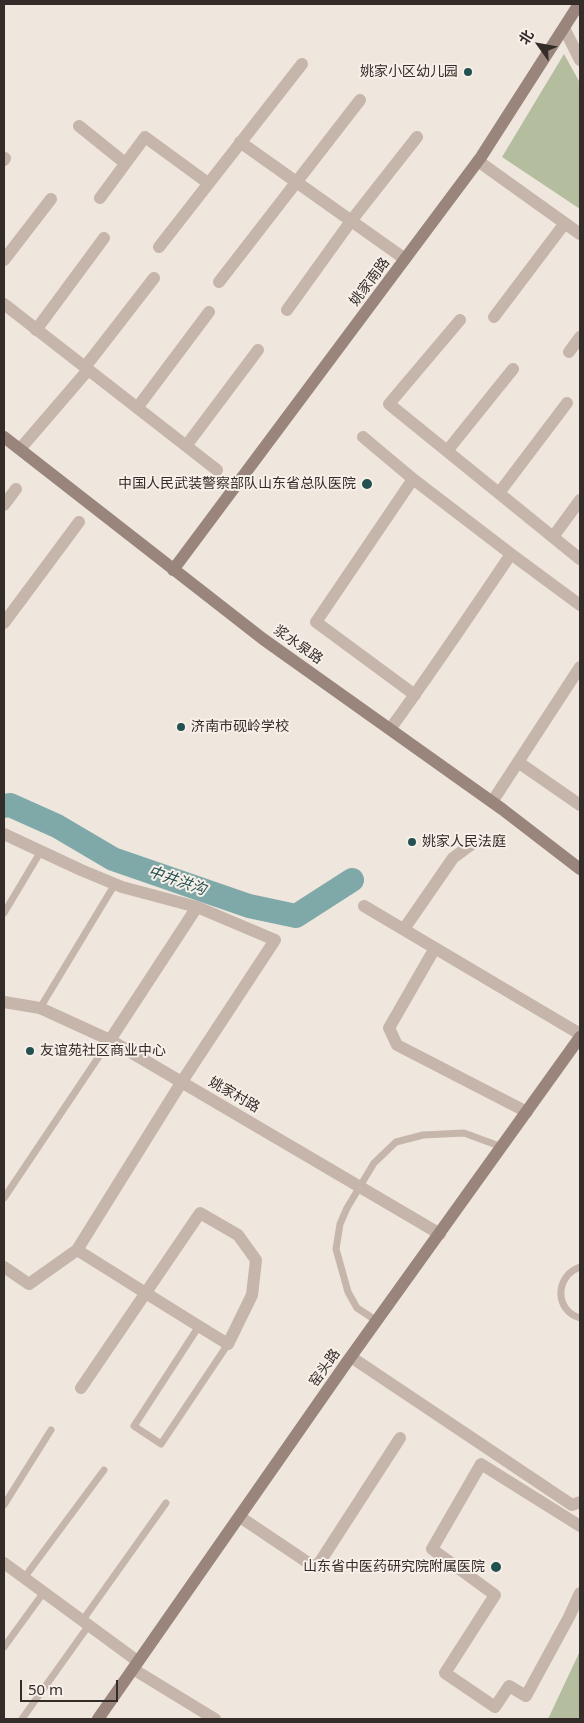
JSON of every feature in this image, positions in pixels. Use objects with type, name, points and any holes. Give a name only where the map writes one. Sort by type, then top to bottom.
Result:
[{"type":"main road","name":"姚家南路","points":[[174,570],[478,161],[579,4]]},
{"type":"main road","name":"浆水泉路","points":[[4,437],[263,639],[492,802],[580,869]]},
{"type":"main road","name":"窑头路","points":[[98,1719],[134,1664],[580,1036]]},
{"type":"street","points":[[564,28],[580,60]]},
{"type":"street","points":[[159,247],[302,64]]},
{"type":"street","points":[[219,282],[360,100]]},
{"type":"street","points":[[79,126],[125,164]]},
{"type":"street","points":[[100,198],[145,137],[208,183]]},
{"type":"street","points":[[287,310],[351,221],[417,137]]},
{"type":"street","points":[[240,142],[405,260]]},
{"type":"street","points":[[478,161],[580,234]]},
{"type":"street","points":[[4,260],[52,199]]},
{"type":"street","points":[[494,317],[565,223]]},
{"type":"street","points":[[36,330],[104,238]]},
{"type":"street","points":[[20,449],[87,369],[154,278]]},
{"type":"street","points":[[4,304],[217,470]]},
{"type":"street","points":[[137,408],[208,312]]},
{"type":"street","points":[[460,320],[389,404],[580,559]]},
{"type":"street","points":[[569,352],[580,337]]},
{"type":"street","points":[[186,446],[258,350]]},
{"type":"street","points":[[447,451],[513,369]]},
{"type":"street","points":[[498,493],[567,403]]},
{"type":"street","points":[[363,437],[413,479],[580,605]]},
{"type":"street","points":[[413,479],[316,622],[415,695]]},
{"type":"street","points":[[4,505],[16,488]]},
{"type":"street","points":[[553,537],[580,500]]},
{"type":"street","points":[[4,623],[79,522]]},
{"type":"street","points":[[390,728],[415,695],[512,554]]},
{"type":"street","points":[[492,802],[580,667]]},
{"type":"street","points":[[518,762],[580,805]]},
{"type":"street","points":[[4,834],[115,884],[197,907],[275,940],[181,1082],[77,1250],[29,1284],[4,1267]]},
{"type":"street","points":[[404,929],[453,858],[472,844]]},
{"type":"street","points":[[364,906],[580,1036]]},
{"type":"street","points":[[110,1040],[197,907]]},
{"type":"street","points":[[435,948],[389,1028],[397,1045],[527,1112]]},
{"type":"street","name":"姚家村路","points":[[4,1002],[40,1008],[110,1040],[440,1234]]},
{"type":"street","points":[[77,1250],[145,1292],[200,1326],[228,1344],[252,1295],[256,1260],[238,1234],[200,1213],[145,1292],[80,1388]]},
{"type":"street","points":[[351,1357],[572,1505],[580,1502]]},
{"type":"street","points":[[240,1517],[316,1568],[400,1438]]},
{"type":"street","points":[[580,1526],[481,1464],[432,1549],[495,1595],[445,1674],[495,1707],[509,1686],[526,1696],[580,1593]]},
{"type":"street","points":[[4,1563],[85,1623],[134,1664],[215,1719]]},
{"type":"street","points":[[569,1617],[580,1625]]},
{"type":"lane","points":[[4,912],[41,851]]},
{"type":"lane","points":[[40,1008],[115,884]]},
{"type":"lane","points":[[4,1198],[110,1040]]},
{"type":"lane","points":[[377,1320],[357,1308],[348,1292],[336,1249],[340,1224],[347,1208],[374,1164],[396,1142],[423,1135],[464,1133],[502,1147]]},
{"type":"lane","points":[[580,1267],[570,1272],[564,1279],[561,1287],[561,1297],[564,1305],[570,1312],[580,1318]]},
{"type":"lane","points":[[200,1326],[134,1426],[161,1444],[228,1344]]},
{"type":"lane","points":[[4,1505],[51,1430]]},
{"type":"lane","points":[[24,1578],[104,1470]]},
{"type":"lane","points":[[22,1719],[166,1503]]},
{"type":"lane","points":[[4,1648],[44,1592]]},
{"type":"green space","points":[[564,54],[580,83],[580,209],[502,157]]},
{"type":"green space","points":[[580,1651],[580,1719],[548,1719]]},
{"type":"waterway","name":"中井洪沟","points":[[4,806],[10,805],[57,826],[113,859],[249,906],[296,916],[352,880]]},
{"type":"place","name":"姚家小区幼儿园","points":[[468,72]]},
{"type":"place","name":"中国人民武装警察部队山东省总队医院","points":[[367,484]]},
{"type":"place","name":"济南市砚岭学校","points":[[181,727]]},
{"type":"place","name":"姚家人民法庭","points":[[412,842]]},
{"type":"place","name":"友谊苑社区商业中心","points":[[30,1051]]},
{"type":"place","name":"山东省中医药研究院附属医院","points":[[496,1567]]}]
